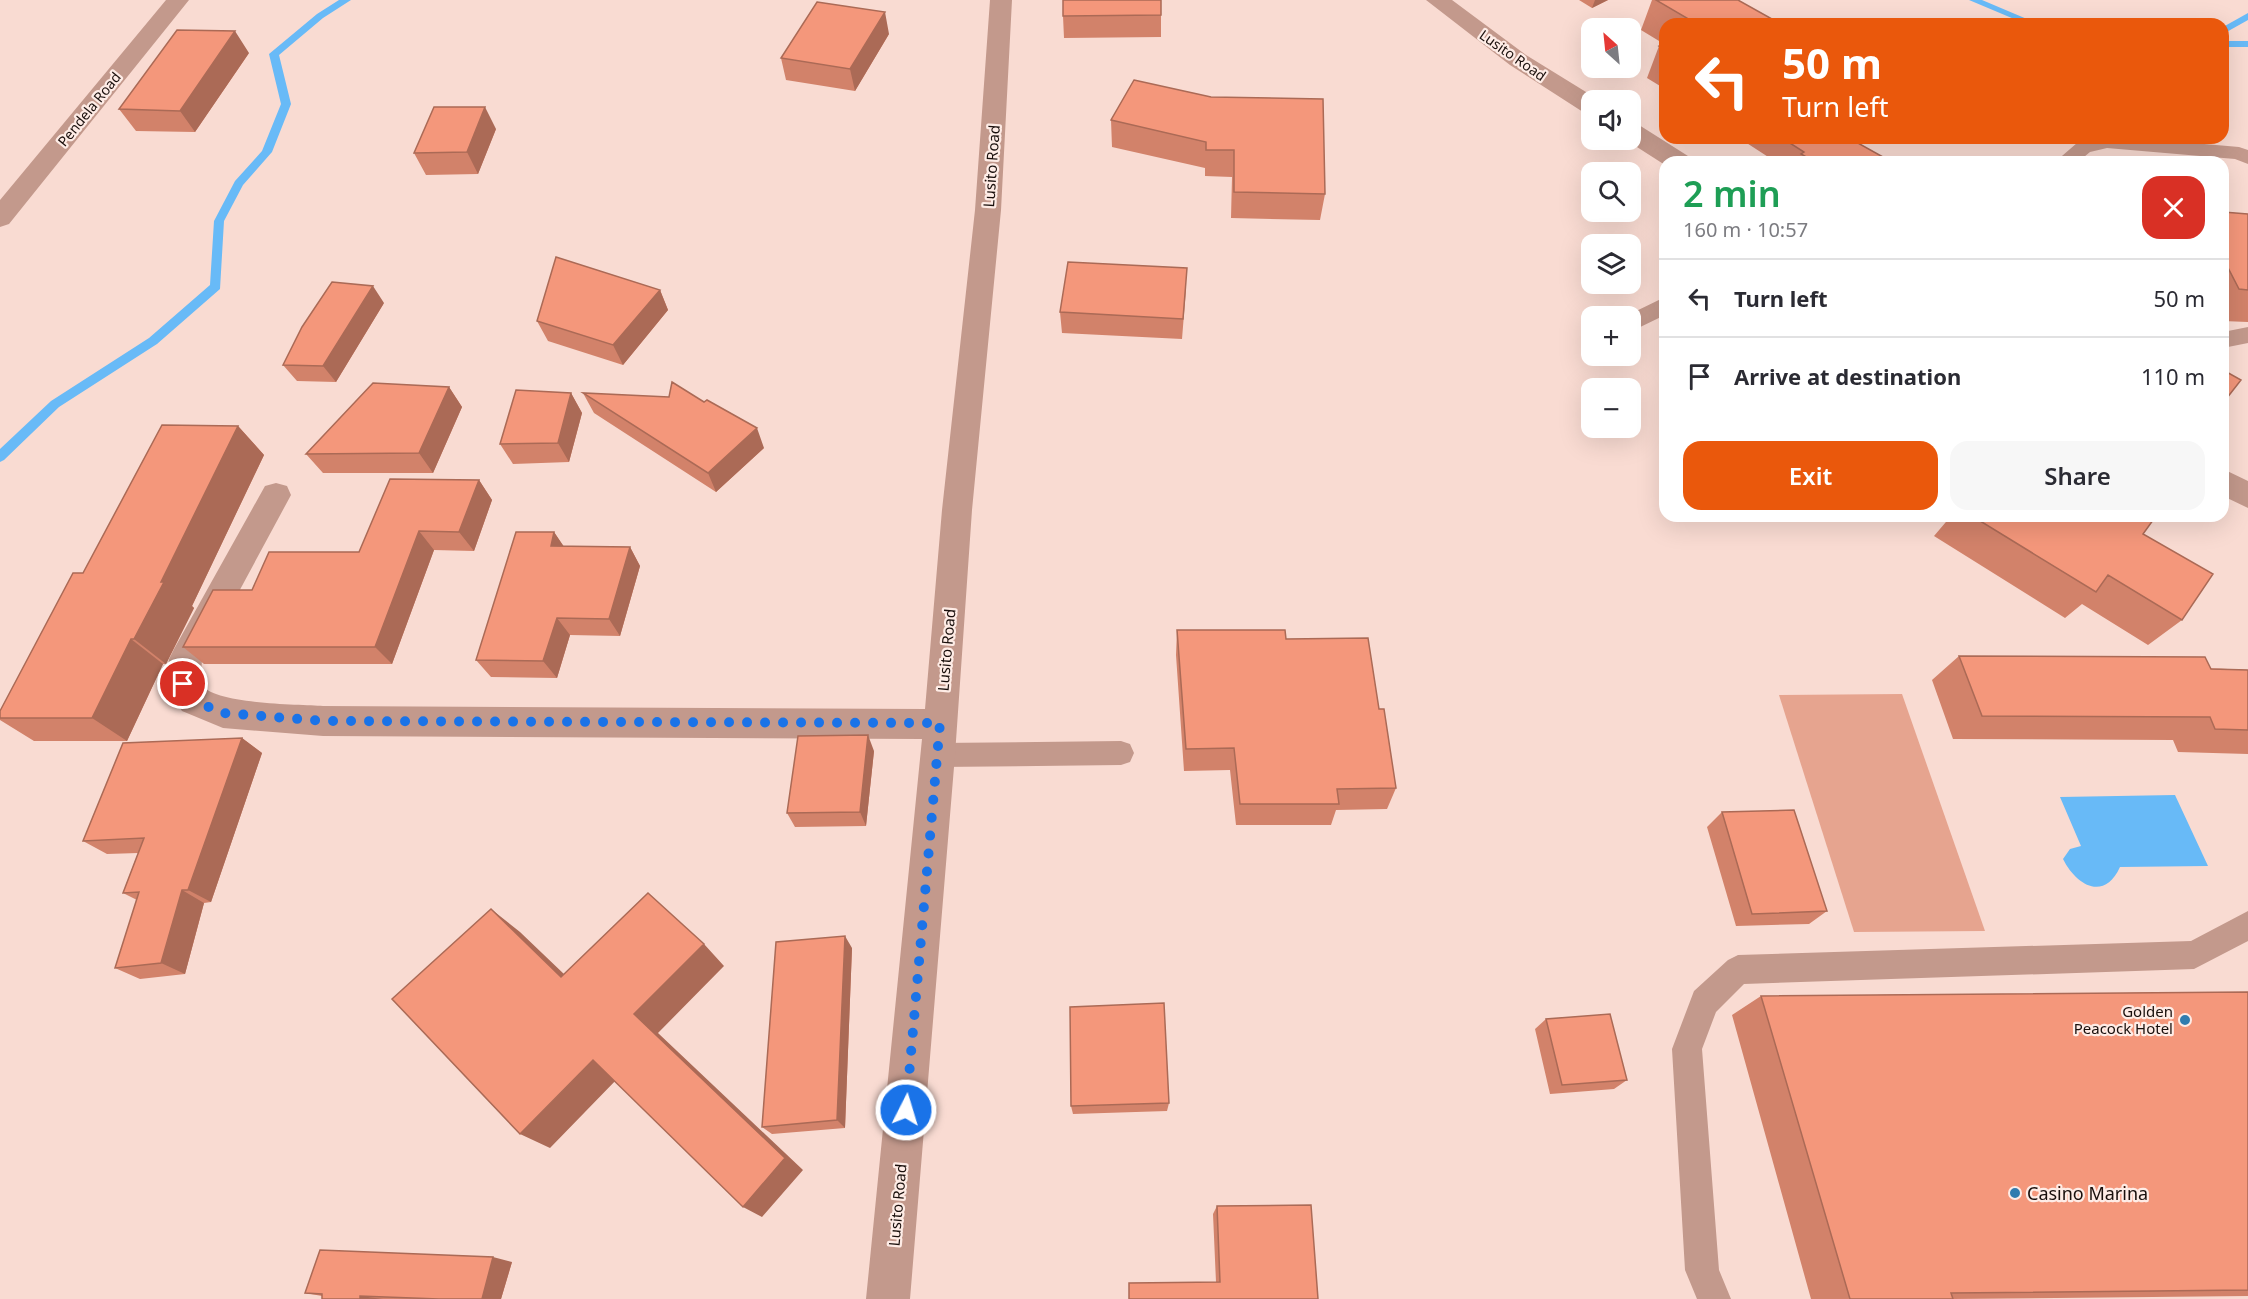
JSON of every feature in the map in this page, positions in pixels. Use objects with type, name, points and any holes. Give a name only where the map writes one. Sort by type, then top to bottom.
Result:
[{"type":"street","name":"Pendela Road","points":[[0,218],[178,0]]},
{"type":"street","name":"Lusito Road","points":[[888,1299],[939,739],[957,510],[988,210],[1001,0]]},
{"type":"street","name":"Lusito Road","points":[[1437,0],[1518,60],[1581,100]]},
{"type":"street","points":[[1641,138],[1670,156]]},
{"type":"street","points":[[2229,485],[2248,496]]},
{"type":"street","points":[[276,495],[186,659],[183,684],[194,701],[223,713],[324,721],[939,739]]},
{"type":"lane","points":[[2073,156],[2084,147],[2098,144]]},
{"type":"lane","points":[[2131,144],[2239,153],[2248,158]]},
{"type":"lane","points":[[1641,318],[1659,307]]},
{"type":"lane","points":[[2229,339],[2248,335]]},
{"type":"lane","points":[[939,739],[1121,753]]},
{"type":"lane","points":[[1714,1299],[1702,1270],[1687,1050],[1705,1002],[1738,970],[2194,955],[2248,925]]},
{"type":"shaded area","points":[[1902,694],[1985,931],[1854,932],[1779,695]]},
{"type":"water","points":[[2175,795],[2208,866],[2120,867],[2113,878],[2098,887],[2090,886],[2075,876],[2063,859],[2070,849],[2081,846],[2060,797]]},
{"type":"building","points":[[1063,0],[1161,0],[1161,15],[1063,16]]},
{"type":"building","points":[[1656,0],[1738,0],[1770,18],[1687,18]]},
{"type":"building","points":[[817,2],[885,12],[850,69],[781,58]]},
{"type":"building","points":[[177,30],[235,31],[180,111],[119,109]]},
{"type":"building","points":[[1134,80],[1211,97],[1323,99],[1325,194],[1234,192],[1234,150],[1206,150],[1206,142],[1111,120]]},
{"type":"building","points":[[434,107],[485,107],[467,152],[414,153]]},
{"type":"building","points":[[1791,144],[1860,144],[1881,156],[1804,156],[1801,154],[1804,152]]},
{"type":"building","points":[[2229,212],[2248,214],[2248,290],[2239,289],[2229,270]]},
{"type":"building","points":[[556,257],[660,290],[613,345],[537,321]]},
{"type":"building","points":[[1068,262],[1187,268],[1183,319],[1060,312]]},
{"type":"building","points":[[332,282],[373,286],[323,366],[283,365],[302,327]]},
{"type":"building","points":[[2229,373],[2241,380],[2229,395]]},
{"type":"building","points":[[672,382],[704,402],[707,400],[757,428],[708,473],[583,393],[669,397]]},
{"type":"building","points":[[373,383],[449,387],[419,453],[306,454]]},
{"type":"building","points":[[516,390],[571,393],[558,443],[500,444]]},
{"type":"building","points":[[162,425],[238,426],[161,582],[164,582],[134,639],[131,639],[92,718],[0,718],[0,711],[73,573],[83,573]]},
{"type":"building","points":[[390,479],[479,480],[459,532],[419,531],[375,647],[183,647],[213,590],[252,590],[269,552],[359,552]]},
{"type":"building","points":[[1982,522],[2152,522],[2143,534],[2213,574],[2182,620],[2108,575],[2096,592]]},
{"type":"building","points":[[516,532],[554,532],[551,546],[630,547],[609,619],[557,618],[543,661],[476,660]]},
{"type":"building","points":[[1177,630],[1285,630],[1286,639],[1368,638],[1379,709],[1384,709],[1396,788],[1337,789],[1339,804],[1240,804],[1234,748],[1186,749]]},
{"type":"building","points":[[1959,656],[2205,657],[2211,669],[2248,670],[2248,730],[2215,729],[2210,717],[1982,716]]},
{"type":"building","points":[[868,735],[860,812],[787,813],[798,736]]},
{"type":"building","points":[[242,738],[188,890],[182,890],[161,963],[115,968],[139,892],[123,893],[144,838],[83,841],[123,743]]},
{"type":"building","points":[[1794,810],[1827,911],[1752,914],[1722,812]]},
{"type":"building","points":[[648,893],[704,944],[634,1014],[785,1158],[743,1207],[593,1060],[520,1134],[392,999],[491,909],[561,977]]},
{"type":"building","points":[[845,936],[837,1120],[762,1127],[776,942]]},
{"type":"building","name":"Casino Marina","points":[[2248,992],[2248,1290],[1951,1293],[1953,1299],[1850,1299],[1761,996]]},
{"type":"building","points":[[1164,1003],[1169,1103],[1071,1106],[1070,1007]]},
{"type":"building","points":[[1610,1014],[1627,1080],[1562,1085],[1546,1019]]},
{"type":"building","points":[[1311,1205],[1318,1299],[1129,1299],[1129,1283],[1220,1282],[1217,1206]]},
{"type":"building","points":[[320,1250],[493,1257],[482,1299],[360,1296],[360,1299],[322,1299],[322,1294],[305,1293]]},
{"type":"waterway","points":[[0,457],[55,404],[153,341],[216,286],[219,221],[239,183],[267,152],[286,104],[274,54],[320,16],[346,0]]},
{"type":"waterway","points":[[1974,0],[2019,18]]},
{"type":"waterway","points":[[2229,27],[2248,16]]},
{"type":"waterway","points":[[2229,44],[2248,44]]},
{"type":"place","name":"Golden Peacock Hotel","points":[[2185,1020]]},
{"type":"place","name":"Casino Marina","points":[[2015,1193]]},
{"type":"route","points":[[183,684],[194,701],[223,713],[324,721],[940,723],[906,1110]]}]
